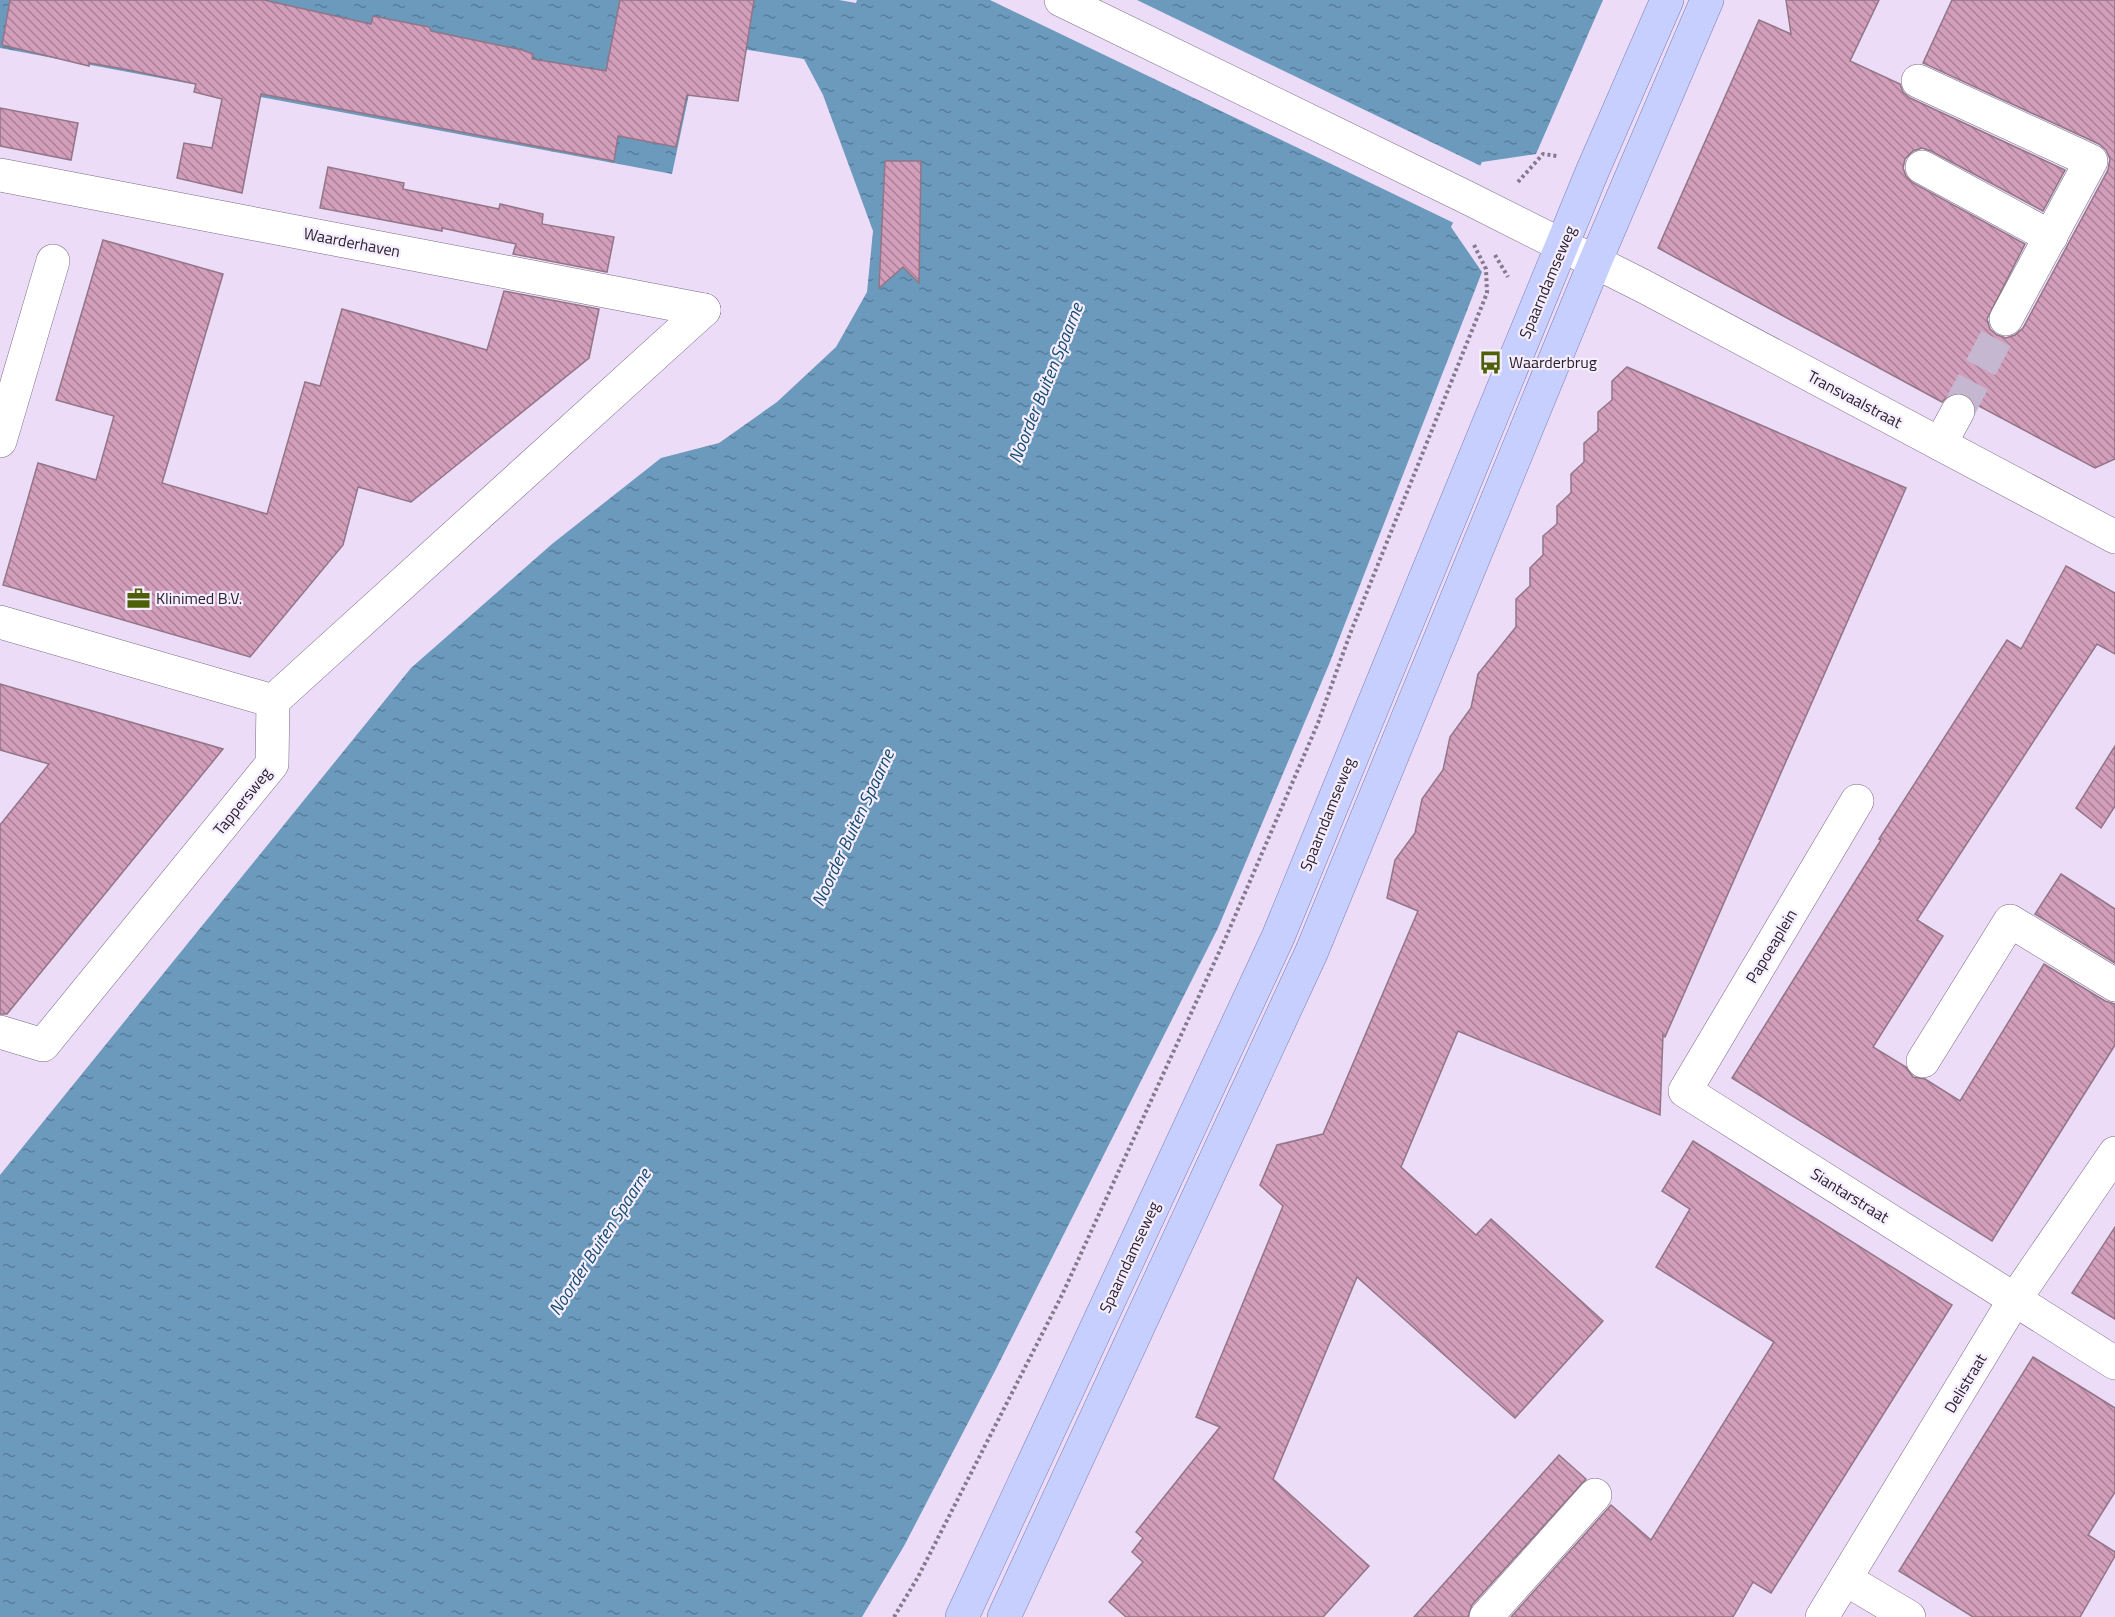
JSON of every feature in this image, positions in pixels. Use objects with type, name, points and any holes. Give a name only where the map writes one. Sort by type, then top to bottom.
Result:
[{"type":"main road","name":"Spaarndamseweg","points":[[962,1617],[1278,937],[1562,245],[1667,0]]},
{"type":"main road","points":[[1004,1617],[1312,951],[1595,262],[1707,0]]},
{"type":"street","points":[[1061,0],[1595,262]]},
{"type":"street","points":[[1918,81],[2091,161],[2006,319]]},
{"type":"street","points":[[1922,167],[2051,237]]},
{"type":"street","name":"Waarderhaven","points":[[0,175],[704,310],[273,701]]},
{"type":"street","points":[[0,441],[53,261]]},
{"type":"street","name":"Transvaalstraat","points":[[1595,262],[2115,537]]},
{"type":"street","points":[[1940,444],[1958,411]]},
{"type":"street","points":[[0,622],[273,701]]},
{"type":"street","name":"Tappersweg","points":[[0,1032],[43,1045],[272,764],[273,701]]},
{"type":"street","name":"Papoeaplein","points":[[1685,1091],[1857,801]]},
{"type":"street","points":[[1923,1061],[2010,921],[2115,985]]},
{"type":"street","name":"Siantarstraat","points":[[1685,1091],[2115,1363]]},
{"type":"street","name":"Delistraat","points":[[1822,1617],[1847,1580],[2015,1299],[2115,1153]]},
{"type":"street","points":[[1485,1617],[1595,1495]]},
{"type":"street","points":[[1847,1580],[1909,1617]]},
{"type":"path","points":[[894,1617],[918,1577],[1062,1295],[1226,938],[1318,723],[1350,634],[1487,293],[1486,269],[1473,245]]},
{"type":"water","name":"Noorder Buiten Spaarne","points":[[0,0],[839,0],[856,3],[857,0],[1603,0],[1536,154],[1482,162],[1451,227],[1482,272],[1330,662],[1218,928],[996,1369],[904,1546],[862,1617],[0,1617],[0,1175],[411,668],[552,544],[661,458],[719,443],[777,402],[836,347],[867,292],[873,231],[823,95],[804,59],[700,42],[672,174],[0,48]]},
{"type":"pier","points":[[990,0],[1137,0],[1483,167],[1456,224]]},
{"type":"building","points":[[10,0],[264,0],[371,24],[373,16],[429,27],[431,31],[522,50],[533,54],[532,59],[606,71],[620,0],[754,0],[738,101],[687,95],[676,147],[618,136],[614,161],[261,94],[242,193],[177,178],[184,143],[212,148],[222,99],[194,92],[196,84],[89,63],[89,66],[2,45]]},
{"type":"building","points":[[1786,0],[1879,0],[1850,61],[1900,84],[1903,92],[1910,98],[2065,170],[2043,211],[1931,151],[1922,148],[1913,151],[1905,159],[1903,168],[1906,176],[1913,183],[2025,244],[1987,319],[1990,329],[2006,338],[2015,335],[2023,328],[2108,170],[2110,159],[2106,150],[2099,144],[1923,63],[1952,0],[2115,0],[2115,459],[2095,468],[1975,404],[1966,394],[1957,392],[1949,395],[1942,402],[1658,248],[1759,20],[1791,34]]},
{"type":"building","points":[[0,108],[78,123],[71,160],[0,146]]},
{"type":"building","points":[[885,161],[921,161],[919,283],[903,267],[879,288]]},
{"type":"building","points":[[328,167],[404,183],[403,189],[499,209],[500,204],[543,214],[542,224],[614,237],[607,272],[513,254],[516,244],[442,228],[442,231],[320,208]]},
{"type":"building","points":[[103,240],[223,274],[162,483],[267,514],[305,382],[320,386],[342,309],[487,350],[504,291],[599,309],[589,358],[411,502],[358,487],[343,545],[250,657],[3,585],[38,463],[96,480],[114,416],[56,400]]},
{"type":"building","points":[[1627,367],[1906,488],[1665,1037],[1663,1035],[1660,1115],[1458,1031],[1401,1167],[1476,1235],[1491,1219],[1603,1321],[1515,1418],[1357,1277],[1273,1479],[1369,1566],[1323,1617],[1126,1617],[1109,1602],[1143,1562],[1132,1552],[1143,1538],[1136,1532],[1220,1427],[1196,1417],[1283,1206],[1260,1185],[1277,1145],[1323,1134],[1418,911],[1387,898],[1395,860],[1415,833],[1422,799],[1443,770],[1450,737],[1471,708],[1478,674],[1516,627],[1516,599],[1530,586],[1530,568],[1543,555],[1543,536],[1557,524],[1557,506],[1571,493],[1571,474],[1584,462],[1584,443],[1598,431],[1598,412],[1612,400],[1612,381]]},
{"type":"building","points":[[2066,566],[2115,593],[2115,654],[2097,644],[1917,920],[1943,936],[1873,1047],[1906,1067],[1913,1077],[1925,1079],[1960,1101],[2044,964],[2105,1001],[2115,1004],[2115,1045],[1992,1241],[1732,1078],[1881,840],[1879,839],[2007,640],[2021,649]]},
{"type":"building","points":[[0,684],[223,749],[7,1014],[0,1014],[0,825],[49,764],[0,750]]},
{"type":"building","points":[[2115,746],[2115,806],[2101,828],[2076,808]]},
{"type":"building","points":[[2061,874],[2115,909],[2115,963],[2035,914]]},
{"type":"building","points":[[1693,1141],[1952,1305],[1771,1593],[1753,1582],[1733,1617],[1511,1617],[1611,1505],[1651,1540],[1774,1342],[1656,1267],[1690,1209],[1662,1191]]},
{"type":"building","points":[[2115,1227],[2115,1319],[2072,1293]]},
{"type":"building","points":[[2033,1357],[2115,1408],[2115,1492],[2088,1535],[2115,1552],[2115,1556],[2080,1617],[1973,1617],[1899,1571]]},
{"type":"building","points":[[1559,1455],[1586,1479],[1472,1605],[1468,1617],[1414,1617]]},
{"type":"tunnel","points":[[1958,411],[2006,319]]},
{"type":"place","name":"Waarderbrug","points":[[1491,362]]},
{"type":"place","name":"Klinimed B.V.","points":[[138,598]]}]
